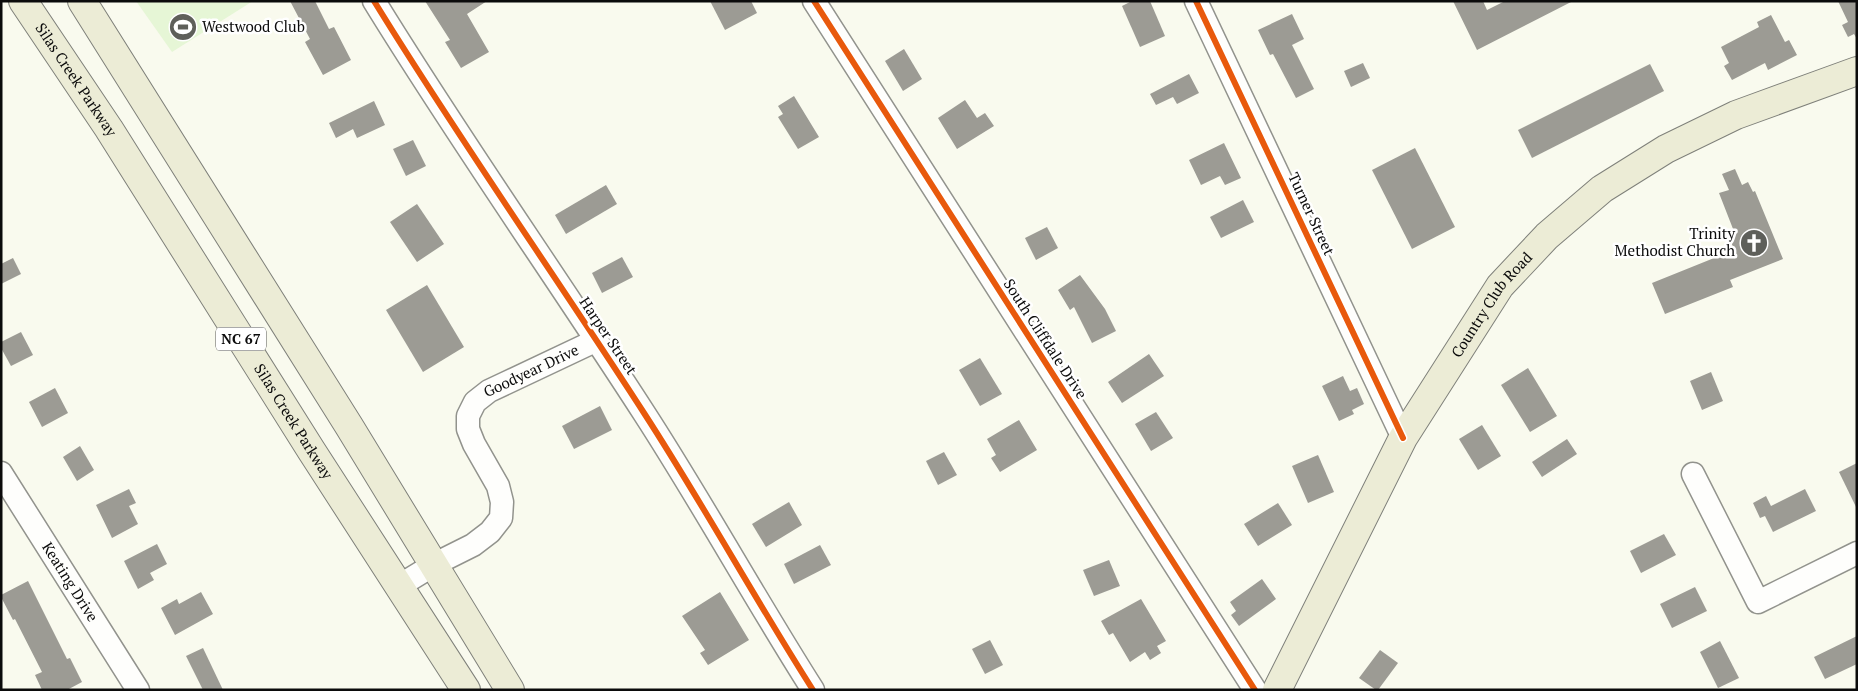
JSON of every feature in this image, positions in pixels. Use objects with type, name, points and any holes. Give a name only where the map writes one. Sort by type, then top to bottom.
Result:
[{"type":"main road","name":"Silas Creek Parkway","points":[[23,1],[109,129],[311,450],[466,690]]},
{"type":"main road","name":"NC 67","points":[[82,1],[435,564],[510,690]]},
{"type":"main road","name":"Country Club Road","points":[[1277,690],[1403,438],[1500,286],[1547,236],[1602,189],[1666,149],[1720,123],[1857,70]]},
{"type":"street","name":"Harper Street","points":[[374,1],[524,233],[672,456],[776,632],[813,690]]},
{"type":"street","name":"South Cliffdale Drive","points":[[814,1],[1255,690]]},
{"type":"street","name":"Turner Street","points":[[1196,1],[1403,438]]},
{"type":"street","name":"Goodyear Drive","points":[[399,586],[435,564],[473,545],[490,532],[501,518],[502,502],[498,486],[474,444],[468,429],[468,416],[475,402],[489,391],[506,382],[596,340]]},
{"type":"street","name":"Keating Drive","points":[[1,473],[138,690]]},
{"type":"street","points":[[1693,474],[1758,602],[1857,553]]},
{"type":"green space","name":"Westwood Club","points":[[136,1],[253,1],[172,52]]},
{"type":"building","points":[[290,1],[315,1],[329,29],[334,27],[351,60],[323,75],[305,42],[310,39]]},
{"type":"building","points":[[425,1],[487,1],[467,14],[489,52],[461,68],[445,42],[450,40]]},
{"type":"building","points":[[710,1],[751,1],[757,13],[725,30]]},
{"type":"building","points":[[1132,1],[1150,1],[1165,36],[1140,47],[1122,6]]},
{"type":"building","points":[[1453,1],[1483,1],[1487,10],[1505,1],[1573,1],[1477,50]]},
{"type":"building","points":[[1838,1],[1857,1],[1857,39],[1854,34],[1848,37],[1842,25],[1848,22]]},
{"type":"building","points":[[1292,14],[1304,39],[1292,45],[1314,89],[1296,98],[1273,54],[1270,55],[1258,30]]},
{"type":"building","points":[[1771,15],[1785,42],[1789,40],[1797,55],[1768,70],[1765,63],[1732,80],[1724,66],[1729,63],[1721,47],[1759,27],[1757,22]]},
{"type":"building","points":[[904,49],[922,79],[903,91],[885,61]]},
{"type":"building","points":[[1363,63],[1370,78],[1351,87],[1344,71]]},
{"type":"building","points":[[1650,64],[1664,91],[1532,158],[1518,130]]},
{"type":"building","points":[[1189,74],[1199,93],[1177,104],[1173,97],[1156,105],[1150,94]]},
{"type":"building","points":[[794,96],[819,137],[798,149],[778,117],[783,114],[778,106]]},
{"type":"building","points":[[965,100],[977,118],[985,113],[994,126],[957,149],[938,118]]},
{"type":"building","points":[[374,101],[385,125],[357,138],[353,129],[336,138],[329,123]]},
{"type":"building","points":[[413,140],[426,166],[406,176],[393,149]]},
{"type":"building","points":[[1224,143],[1241,178],[1225,185],[1220,176],[1201,185],[1189,160]]},
{"type":"building","points":[[1415,148],[1455,227],[1412,249],[1372,170]]},
{"type":"building","name":"Trinity Methodist Church","points":[[1735,169],[1742,185],[1748,182],[1753,192],[1755,191],[1783,259],[1730,280],[1733,287],[1665,314],[1652,283],[1734,250],[1729,236],[1735,234],[1719,193],[1729,190],[1722,174]]},
{"type":"building","points":[[606,185],[617,204],[566,234],[555,215]]},
{"type":"building","points":[[1243,200],[1254,222],[1221,238],[1210,217]]},
{"type":"building","points":[[417,204],[444,244],[417,262],[390,222]]},
{"type":"building","points":[[1047,227],[1058,248],[1036,260],[1025,238]]},
{"type":"building","points":[[622,257],[633,277],[602,293],[592,273]]},
{"type":"building","points":[[13,258],[21,274],[1,284],[1,264]]},
{"type":"building","points":[[1080,275],[1105,309],[1116,331],[1092,343],[1074,307],[1070,310],[1058,290]]},
{"type":"building","points":[[427,285],[464,347],[423,372],[386,310]]},
{"type":"building","points":[[21,332],[33,355],[11,366],[1,348],[1,342]]},
{"type":"building","points":[[1149,354],[1164,376],[1122,403],[1108,382]]},
{"type":"building","points":[[980,358],[1002,394],[980,406],[959,370]]},
{"type":"building","points":[[1528,368],[1557,416],[1530,432],[1501,385]]},
{"type":"building","points":[[1711,372],[1723,401],[1702,410],[1690,381]]},
{"type":"building","points":[[1343,376],[1350,391],[1357,388],[1364,404],[1352,410],[1354,414],[1339,421],[1322,386]]},
{"type":"building","points":[[55,388],[68,413],[42,427],[29,402]]},
{"type":"building","points":[[600,406],[612,430],[574,449],[562,426]]},
{"type":"building","points":[[1156,412],[1173,438],[1151,451],[1135,424]]},
{"type":"building","points":[[1019,420],[1037,450],[1000,472],[991,458],[996,455],[987,439]]},
{"type":"building","points":[[1482,425],[1501,456],[1478,470],[1459,439]]},
{"type":"building","points":[[1567,439],[1577,454],[1542,477],[1532,462]]},
{"type":"building","points":[[80,446],[94,470],[77,481],[63,457]]},
{"type":"building","points":[[944,452],[957,475],[938,485],[926,461]]},
{"type":"building","points":[[1318,455],[1334,492],[1308,503],[1292,466]]},
{"type":"building","points":[[1857,463],[1857,509],[1839,472]]},
{"type":"building","points":[[129,489],[136,503],[129,506],[138,524],[112,538],[96,505]]},
{"type":"building","points":[[1805,489],[1816,511],[1773,532],[1765,516],[1760,518],[1753,503],[1766,496],[1771,506]]},
{"type":"building","points":[[789,502],[802,525],[766,547],[752,524]]},
{"type":"building","points":[[1278,503],[1292,525],[1258,546],[1244,524]]},
{"type":"building","points":[[1664,534],[1676,555],[1641,573],[1630,551]]},
{"type":"building","points":[[157,544],[167,564],[150,573],[154,580],[138,589],[124,561]]},
{"type":"building","points":[[820,545],[831,565],[794,584],[784,564]]},
{"type":"building","points":[[1109,560],[1120,586],[1094,596],[1083,570]]},
{"type":"building","points":[[1262,579],[1276,599],[1239,626],[1231,615],[1236,611],[1230,602]]},
{"type":"building","points":[[28,581],[67,659],[70,658],[82,682],[67,690],[42,690],[35,675],[42,672],[15,619],[13,620],[1,597],[1,595]]},
{"type":"building","points":[[1695,587],[1707,611],[1672,628],[1660,604]]},
{"type":"building","points":[[201,592],[213,614],[175,635],[161,608],[177,599],[179,604]]},
{"type":"building","points":[[720,592],[749,640],[708,665],[700,653],[705,650],[682,616]]},
{"type":"building","points":[[1141,599],[1166,641],[1157,646],[1161,653],[1150,660],[1145,652],[1130,662],[1113,633],[1109,635],[1101,621]]},
{"type":"building","points":[[1857,636],[1857,664],[1825,679],[1814,657]]},
{"type":"building","points":[[990,640],[1003,665],[985,674],[972,649]]},
{"type":"building","points":[[1720,641],[1739,678],[1718,688],[1700,652]]},
{"type":"building","points":[[203,648],[223,690],[203,690],[186,656]]},
{"type":"building","points":[[1380,650],[1398,663],[1378,690],[1376,690],[1359,678]]},
{"type":"cycle path","points":[[374,1],[440,105],[644,413],[813,690]]},
{"type":"cycle path","points":[[814,1],[1255,690]]},
{"type":"cycle path","points":[[1196,1],[1403,438]]},
{"type":"place","name":"Westwood Club","points":[[183,27]]},
{"type":"place","name":"Trinity Methodist Church","points":[[1754,243]]}]
